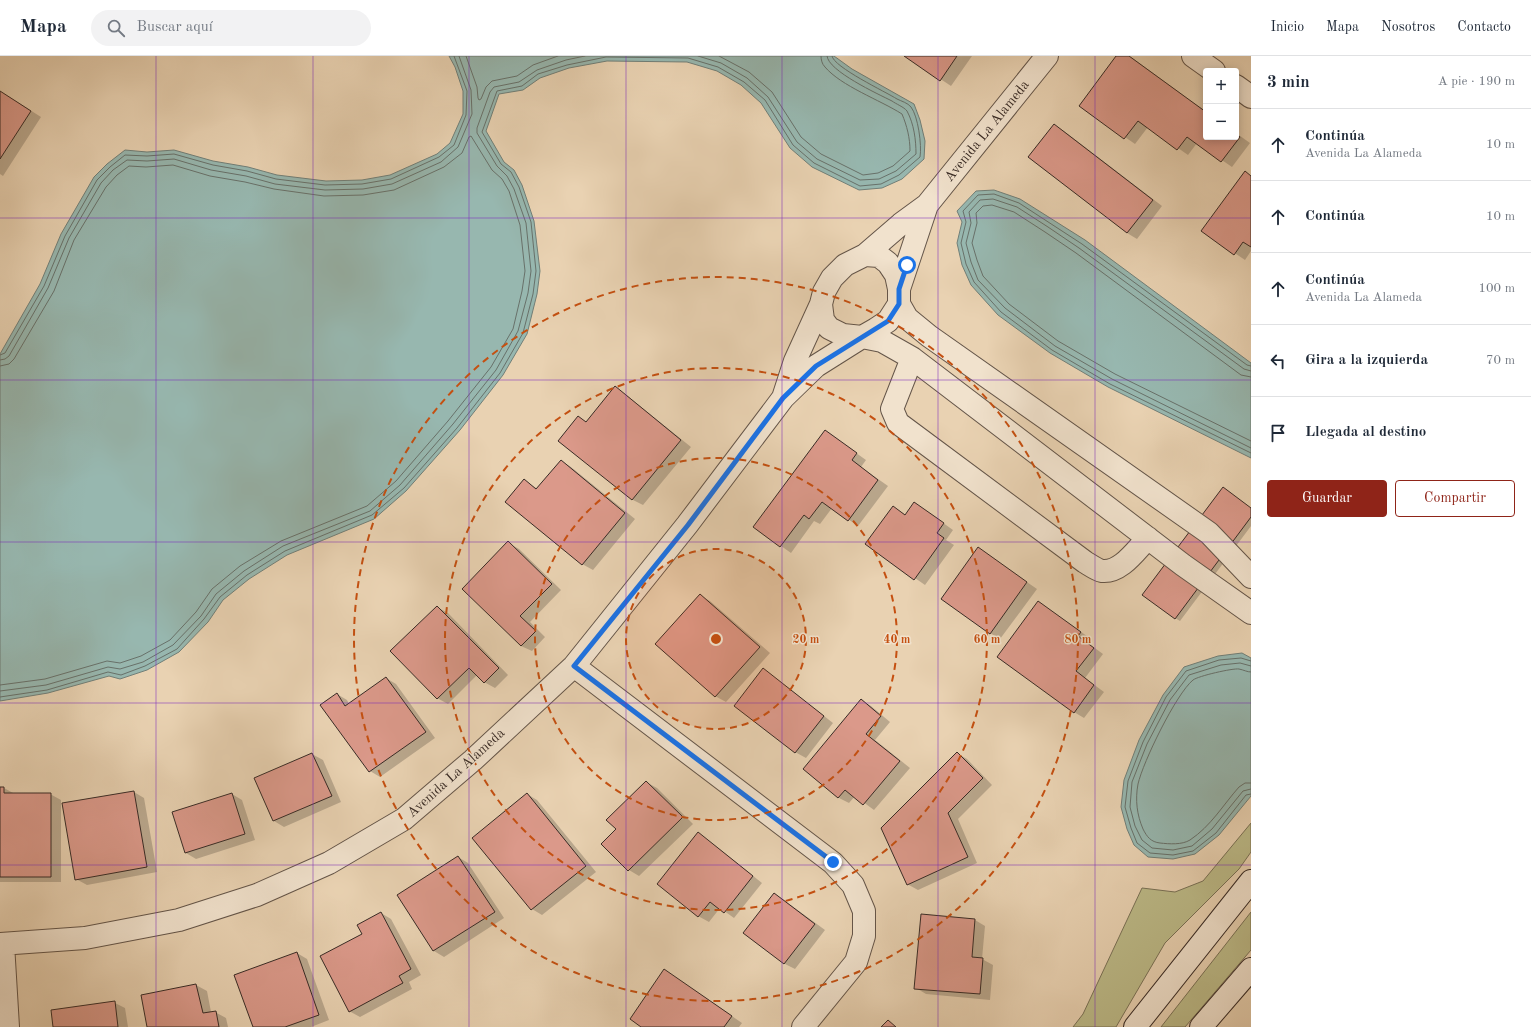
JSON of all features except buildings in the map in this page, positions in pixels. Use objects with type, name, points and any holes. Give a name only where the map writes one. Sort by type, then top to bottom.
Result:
[{"type":"street","name":"Avenida La Alameda","points":[[865,254],[926,205],[1046,56]]},
{"type":"street","points":[[1193,56],[1210,68]]},
{"type":"street","points":[[1239,88],[1251,96]]},
{"type":"street","name":"Avenida La Alameda","points":[[899,296],[926,205]]},
{"type":"street","points":[[1251,577],[1209,533],[929,336],[907,318],[899,296],[896,275],[888,263],[879,256],[865,254],[845,264],[832,278],[824,292],[821,304],[823,320],[829,328],[843,335],[882,341],[912,358],[1148,538],[1251,613]]},
{"type":"street","points":[[862,337],[888,321],[899,296]]},
{"type":"street","name":"Avenida La Alameda","points":[[783,398],[795,361],[821,304]]},
{"type":"street","name":"Avenida La Alameda","points":[[1,944],[85,938],[179,920],[257,895],[329,863],[404,819],[473,760],[574,666],[688,525],[783,398],[816,366],[862,337]]},
{"type":"street","points":[[912,358],[892,408],[898,423],[1085,562],[1102,571],[1115,570],[1125,562],[1148,538]]},
{"type":"street","points":[[574,666],[833,862],[853,885],[864,911],[864,936],[856,962],[803,1027]]},
{"type":"street","points":[[1135,1027],[1246,887],[1251,873]]},
{"type":"street","points":[[1,944],[8,1027]]},
{"type":"street","points":[[1201,1027],[1251,970]]},
{"type":"shaded area","points":[[1251,823],[1251,852],[1239,869],[1165,943],[1116,1027],[1073,1027],[1083,1014],[1142,888],[1175,892],[1203,881]]},
{"type":"shaded area","points":[[1251,912],[1251,950],[1185,1027],[1161,1027]]},
{"type":"water","points":[[449,56],[834,56],[852,69],[914,104],[925,141],[924,159],[902,179],[882,188],[859,190],[812,167],[790,148],[761,103],[741,85],[717,71],[687,62],[607,61],[569,68],[540,78],[523,90],[499,94],[486,131],[504,162],[514,170],[522,185],[534,221],[540,271],[537,294],[527,334],[503,375],[460,430],[406,491],[374,519],[287,555],[249,579],[223,600],[208,622],[179,652],[147,670],[120,679],[109,676],[48,693],[0,701],[0,354],[40,284],[61,234],[94,177],[107,164],[125,150],[147,152],[174,150],[213,161],[248,167],[277,175],[326,181],[362,180],[390,175],[437,154],[450,143],[463,114],[463,91],[455,67]]},
{"type":"water","points":[[994,190],[1020,199],[1085,240],[1251,363],[1251,458],[1108,387],[1050,353],[998,315],[971,285],[962,265],[957,243],[962,222],[957,211],[976,191]]},
{"type":"water","points":[[1242,653],[1251,658],[1251,796],[1219,835],[1195,854],[1173,859],[1148,857],[1134,845],[1127,829],[1121,807],[1124,780],[1139,740],[1163,695],[1184,667],[1218,656]]},
{"type":"route","points":[[833,862],[574,666],[688,525],[783,398],[816,366],[888,321],[899,304],[899,289],[907,265]]}]
